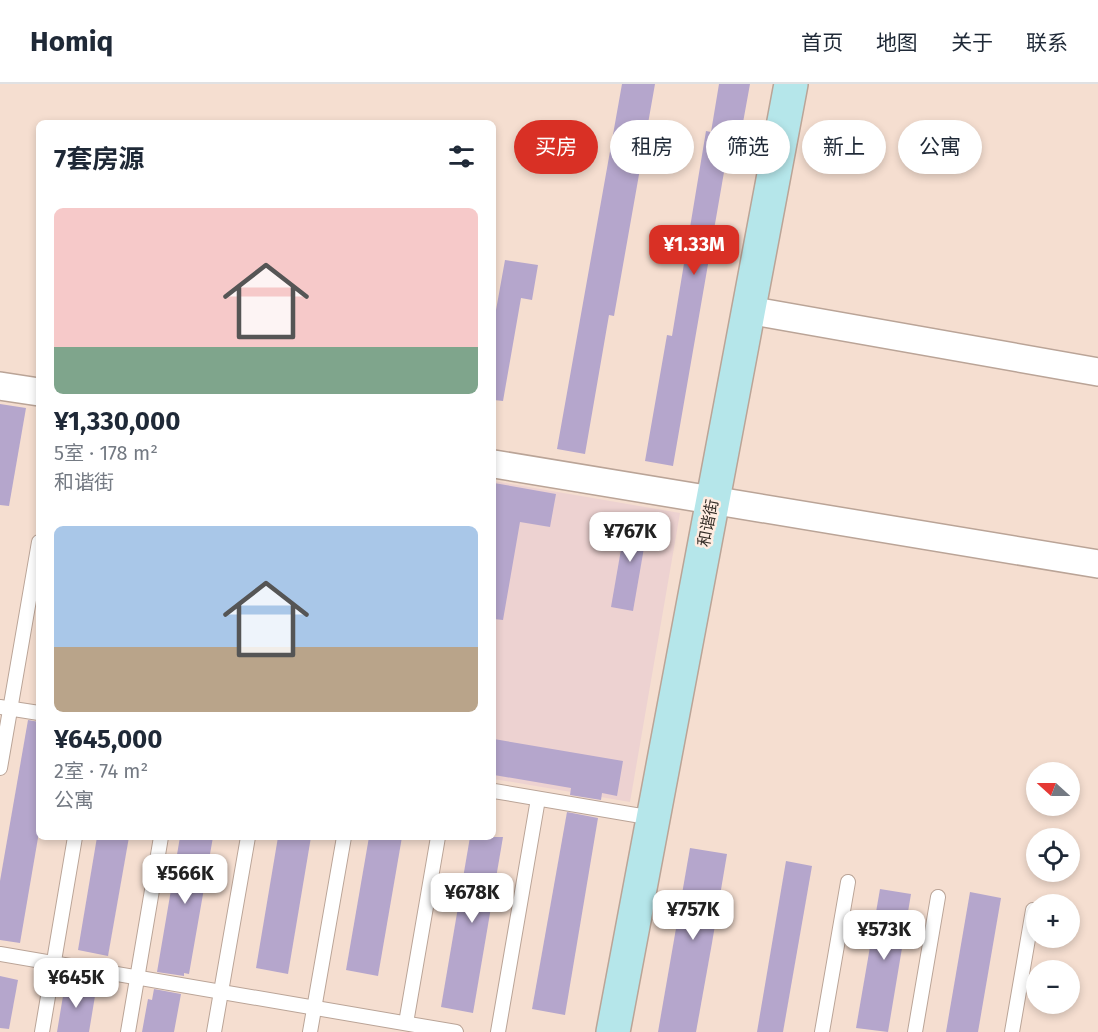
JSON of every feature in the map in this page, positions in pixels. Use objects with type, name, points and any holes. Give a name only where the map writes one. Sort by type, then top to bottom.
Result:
[{"type":"street","name":"和谐街","points":[[613,1032],[791,84]]},
{"type":"street","points":[[748,310],[1098,372]]},
{"type":"street","points":[[0,386],[36,392]]},
{"type":"street","points":[[496,464],[712,498],[1098,564]]},
{"type":"lane","points":[[0,768],[5,708],[36,557]]},
{"type":"lane","points":[[5,708],[36,713]]},
{"type":"lane","points":[[496,791],[653,818]]},
{"type":"lane","points":[[498,1032],[538,799]]},
{"type":"lane","points":[[42,1032],[74,840]]},
{"type":"lane","points":[[128,1032],[160,840]]},
{"type":"lane","points":[[214,1032],[247,840]]},
{"type":"lane","points":[[310,1032],[343,840]]},
{"type":"lane","points":[[406,1023],[437,840]]},
{"type":"lane","points":[[822,1032],[848,882]]},
{"type":"lane","points":[[915,1032],[938,897]]},
{"type":"lane","points":[[1012,1032],[1026,948]]},
{"type":"lane","points":[[0,954],[456,1032]]},
{"type":"shaded area","points":[[496,481],[680,513],[630,802],[496,779]]},
{"type":"building","points":[[622,84],[655,84],[649,120],[616,120]]},
{"type":"building","points":[[719,84],[750,84],[743,120],[713,120]]},
{"type":"building","points":[[706,131],[706,174],[724,174],[673,466],[645,461],[667,335],[672,336]]},
{"type":"building","points":[[610,151],[610,174],[639,174],[614,316],[609,315],[585,454],[557,449]]},
{"type":"building","points":[[505,260],[538,265],[532,300],[521,298],[503,401],[496,400],[496,310]]},
{"type":"building","points":[[0,404],[26,408],[9,506],[0,505]]},
{"type":"building","points":[[496,483],[556,494],[550,527],[520,522],[503,620],[496,619]]},
{"type":"building","points":[[627,515],[649,519],[633,611],[611,607]]},
{"type":"building","points":[[28,720],[36,721],[38,840],[20,943],[0,940],[0,881]]},
{"type":"building","points":[[496,739],[623,761],[617,796],[602,793],[601,800],[570,795],[571,788],[496,775]]},
{"type":"building","points":[[567,812],[598,818],[565,1015],[532,1009]]},
{"type":"building","points":[[496,837],[503,837],[473,1013],[441,1007],[469,840],[496,840]]},
{"type":"building","points":[[96,840],[128,840],[108,956],[78,950]]},
{"type":"building","points":[[179,840],[212,840],[189,974],[184,973],[184,976],[157,972]]},
{"type":"building","points":[[277,840],[310,840],[288,974],[256,968]]},
{"type":"building","points":[[368,840],[401,840],[378,976],[346,970]]},
{"type":"building","points":[[690,848],[727,854],[712,943],[696,1032],[658,1032]]},
{"type":"building","points":[[786,861],[812,866],[783,1032],[757,1032]]},
{"type":"building","points":[[880,889],[911,894],[888,1032],[856,1028]]},
{"type":"building","points":[[970,892],[1001,898],[978,1032],[946,1032]]},
{"type":"building","points":[[0,976],[18,980],[9,1029],[0,1028]]},
{"type":"building","points":[[65,984],[96,990],[89,1032],[57,1032]]},
{"type":"building","points":[[154,989],[181,994],[174,1032],[142,1032],[148,999],[152,1000]]}]
